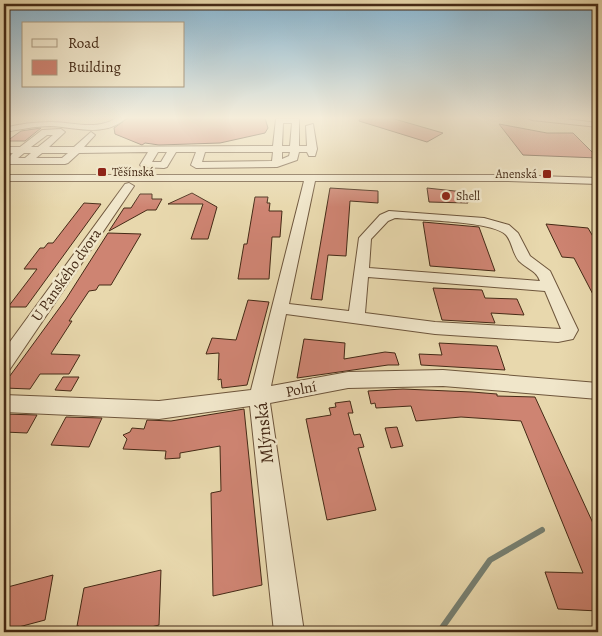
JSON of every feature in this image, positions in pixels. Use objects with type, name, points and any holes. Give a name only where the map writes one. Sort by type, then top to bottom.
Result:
[{"type":"street","points":[[25,148],[8,161],[65,161],[76,149]]},
{"type":"street","points":[[27,161],[43,148]]},
{"type":"street","points":[[4,150],[295,149],[312,152],[312,148]]},
{"type":"street","points":[[46,161],[59,149]]},
{"type":"street","points":[[155,149],[145,165],[164,165],[173,149]]},
{"type":"street","points":[[189,149],[180,165],[181,172],[189,174],[248,174],[277,178]]},
{"type":"street","points":[[202,149],[196,165],[277,164],[294,158],[295,149]]},
{"type":"street","points":[[215,164],[220,149]]},
{"type":"street","points":[[233,164],[239,149]]},
{"type":"street","points":[[257,164],[260,149]]},
{"type":"street","points":[[277,164],[278,149]]},
{"type":"street","points":[[4,178],[507,178],[598,181]]},
{"type":"street","name":"Mlýnská","points":[[289,632],[258,397],[310,178]]},
{"type":"street","name":"U Panského dvora","points":[[4,364],[129,186]]},
{"type":"street","points":[[280,308],[356,318],[435,328],[558,336],[567,334],[570,330],[543,270],[524,258],[512,233],[505,228],[491,223],[393,214],[384,218],[365,238],[356,318]]},
{"type":"street","points":[[362,272],[550,287]]},
{"type":"street","name":"Polní","points":[[4,403],[159,410],[258,397],[348,380],[443,378],[598,392]]},
{"type":"building","points":[[517,148],[588,148],[598,158],[523,155]]},
{"type":"building","points":[[330,188],[378,191],[378,203],[350,201],[346,256],[328,255],[322,300],[311,299]]},
{"type":"building","points":[[427,188],[464,192],[468,203],[429,202]]},
{"type":"building","points":[[192,193],[217,207],[208,239],[191,239],[203,204],[168,204]]},
{"type":"building","points":[[140,194],[152,194],[152,199],[162,199],[156,210],[147,210],[109,231],[124,208],[131,208]]},
{"type":"building","points":[[255,197],[268,197],[267,203],[270,203],[269,211],[282,211],[280,237],[272,237],[269,279],[238,279],[244,244],[247,244]]},
{"type":"building","points":[[84,203],[101,204],[26,307],[8,307],[37,269],[24,269],[40,248],[44,248],[48,243],[53,243]]},
{"type":"building","points":[[423,222],[479,227],[495,271],[430,266]]},
{"type":"building","points":[[546,224],[588,228],[598,245],[598,304],[574,258],[562,257]]},
{"type":"building","points":[[108,233],[141,234],[111,285],[99,285],[96,290],[89,291],[69,321],[72,321],[52,352],[51,354],[80,355],[69,374],[40,374],[30,389],[4,388],[4,384],[66,299]]},
{"type":"building","points":[[433,288],[482,290],[485,298],[517,299],[524,315],[491,313],[495,323],[442,320]]},
{"type":"building","points":[[248,300],[269,302],[247,385],[222,388],[221,379],[218,380],[219,353],[206,354],[212,338],[236,340]]},
{"type":"building","points":[[304,339],[345,343],[344,359],[385,352],[395,353],[399,365],[297,378]]},
{"type":"building","points":[[439,343],[497,346],[505,370],[421,365],[419,354],[442,355]]},
{"type":"building","points":[[63,377],[79,377],[71,391],[55,390]]},
{"type":"building","points":[[403,389],[535,397],[598,534],[598,611],[558,609],[545,572],[583,573],[521,421],[461,417],[416,421],[411,406],[376,408],[375,403],[371,404],[368,391]]},
{"type":"building","points":[[350,401],[353,413],[348,413],[354,435],[360,434],[364,447],[358,448],[376,510],[327,520],[306,419],[331,415],[329,408],[336,407],[335,403]]},
{"type":"building","points":[[244,409],[262,585],[213,596],[211,493],[221,491],[220,446],[180,453],[180,458],[165,459],[166,451],[123,449],[127,439],[123,435],[130,432],[132,428],[144,429],[147,420],[171,421]]},
{"type":"building","points":[[4,414],[37,415],[27,433],[4,432]]},
{"type":"building","points":[[66,417],[102,418],[89,447],[51,445]]},
{"type":"building","points":[[397,427],[403,446],[391,448],[385,428]]},
{"type":"building","points":[[161,570],[159,625],[132,632],[129,632],[129,627],[107,632],[78,632],[79,626],[77,626],[84,588]]},
{"type":"building","points":[[53,575],[45,620],[15,628],[14,632],[4,632],[4,588]]},
{"type":"waterway","points":[[439,632],[490,560],[542,530]]},
{"type":"place","name":"Těšínská","points":[[102,172]]},
{"type":"place","name":"Anenská","points":[[547,174]]},
{"type":"place","name":"Shell","points":[[446,196]]}]
